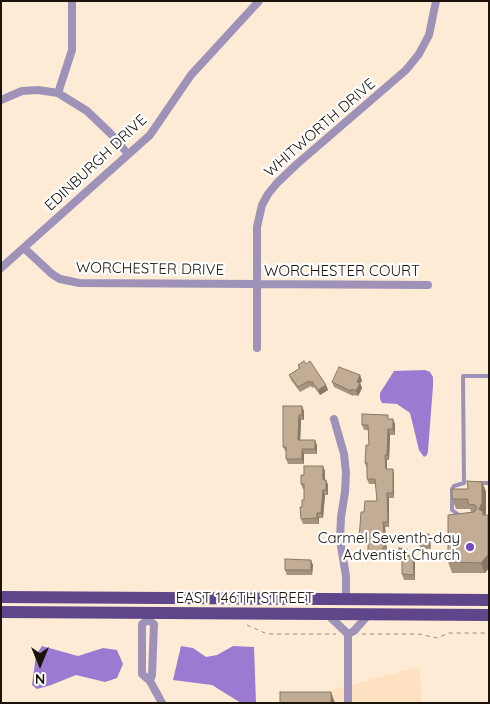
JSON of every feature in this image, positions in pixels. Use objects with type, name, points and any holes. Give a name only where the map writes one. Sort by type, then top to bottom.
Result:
[{"type":"main road","name":"EAST 146TH STREET","points":[[1,597],[489,600]]},
{"type":"main road","name":"EAST 146TH STREET","points":[[1,612],[148,616],[489,615]]},
{"type":"street","points":[[58,93],[72,50],[72,1]]},
{"type":"street","name":"EDINBURGH DRIVE","points":[[1,268],[150,135],[192,75],[259,1]]},
{"type":"street","name":"WHITWORTH DRIVE","points":[[257,348],[257,226],[262,205],[277,183],[297,164],[406,70],[419,54],[429,35],[436,1]]},
{"type":"street","points":[[1,100],[22,92],[38,90],[58,93],[87,111],[128,154]]},
{"type":"street","name":"WORCHESTER DRIVE","points":[[24,248],[52,274],[70,282],[257,284]]},
{"type":"street","name":"WORCHESTER COURT","points":[[257,284],[428,285]]},
{"type":"street","points":[[334,419],[344,454],[346,473],[345,492],[340,517],[340,540],[346,576],[346,599]]},
{"type":"street","points":[[149,598],[148,616],[142,624],[142,674],[150,681],[162,703]]},
{"type":"street","points":[[327,614],[343,634],[348,703]]},
{"type":"street","points":[[343,634],[354,631],[368,615]]},
{"type":"street","points":[[148,616],[154,624],[152,675],[150,681]]},
{"type":"lane","points":[[464,484],[463,376],[489,376]]},
{"type":"lane","points":[[464,518],[452,510],[452,489],[454,486],[489,483]]},
{"type":"path","points":[[242,624],[267,634],[343,634]]},
{"type":"path","points":[[358,634],[419,634],[437,638],[449,633],[489,633]]},
{"type":"shaded area","points":[[425,370],[430,372],[433,377],[433,386],[428,451],[424,457],[419,450],[410,413],[397,404],[382,403],[380,393],[394,371]]},
{"type":"shaded area","points":[[42,646],[78,656],[103,648],[117,650],[123,664],[117,678],[105,682],[76,675],[37,689],[32,685],[36,655]]},
{"type":"shaded area","points":[[181,646],[193,648],[206,657],[217,655],[233,646],[254,647],[256,703],[241,703],[212,685],[173,680]]},
{"type":"shaded area","points":[[420,668],[421,703],[284,703]]},
{"type":"building","points":[[304,361],[306,364],[310,361],[326,385],[318,390],[312,381],[310,383],[309,381],[298,387],[289,375],[300,368],[298,365]]},
{"type":"building","points":[[339,367],[360,375],[357,382],[360,383],[356,391],[352,389],[351,391],[332,382]]},
{"type":"building","points":[[283,406],[302,406],[302,415],[299,415],[298,440],[315,440],[315,449],[302,449],[302,459],[286,459],[286,447],[283,447]]},
{"type":"building","points":[[362,414],[388,415],[388,419],[393,419],[393,429],[388,429],[387,455],[385,455],[386,469],[393,469],[393,493],[387,493],[388,522],[383,522],[385,547],[383,547],[383,552],[368,552],[368,539],[359,539],[361,512],[364,512],[365,501],[377,501],[375,479],[367,479],[367,463],[365,463],[366,445],[369,445],[368,425],[362,425]]},
{"type":"building","points":[[304,466],[323,466],[323,480],[326,480],[326,490],[323,490],[321,513],[317,513],[317,518],[301,519],[300,507],[302,507],[302,500],[304,500],[304,484],[301,484],[301,475],[304,475]]},
{"type":"building","name":"Carmel Seventh-day Adventist Church","points":[[467,481],[482,482],[482,503],[479,509],[483,512],[483,515],[488,515],[488,555],[481,563],[448,562],[448,515],[474,512],[477,508],[475,505],[468,504],[468,499],[452,499],[452,489],[468,489]]},
{"type":"building","points":[[420,534],[429,534],[430,546],[420,546]]},
{"type":"building","points":[[399,548],[407,549],[407,556],[413,556],[414,575],[402,574],[402,557],[399,557]]},
{"type":"building","points":[[285,559],[311,560],[311,570],[285,570]]},
{"type":"building","points":[[280,692],[331,692],[331,703],[280,703]]},
{"type":"place","name":"Carmel Seventh-day Adventist Church","points":[[470,547]]}]
